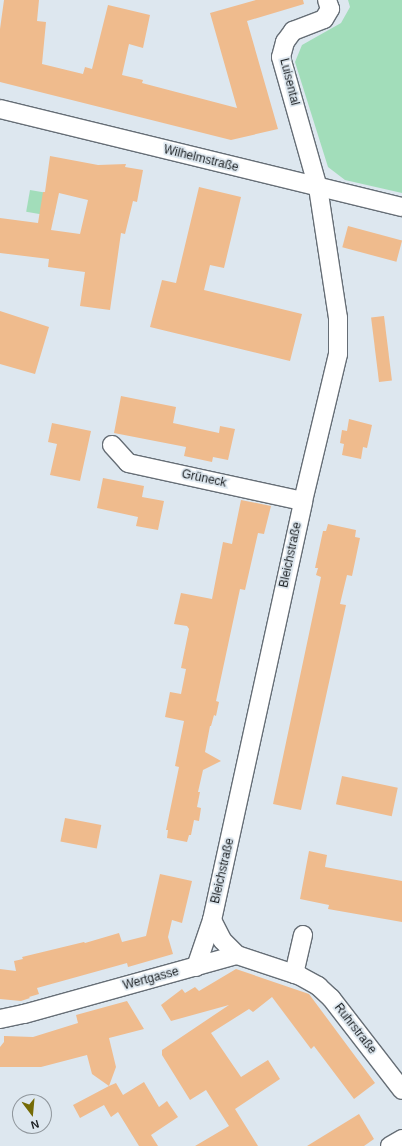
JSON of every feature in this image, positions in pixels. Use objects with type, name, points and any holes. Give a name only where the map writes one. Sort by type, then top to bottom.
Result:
[{"type":"street","name":"Luisental","points":[[318,188],[281,57],[284,42],[293,31],[324,19],[330,9],[327,0]]},
{"type":"street","name":"Wilhelmstraße","points":[[0,109],[318,188],[402,207]]},
{"type":"street","name":"Bleichstraße","points":[[196,967],[212,920],[303,501],[338,354],[338,318],[318,188]]},
{"type":"street","name":"Grüneck","points":[[112,445],[128,463],[303,501]]},
{"type":"street","name":"Bleichstraße","points":[[212,920],[222,940],[237,955]]},
{"type":"street","points":[[237,955],[297,975],[303,934]]},
{"type":"street","name":"Wertgasse","points":[[0,1019],[24,1014],[237,955]]},
{"type":"street","name":"Ruhrstraße","points":[[297,975],[318,986],[331,998],[402,1090]]},
{"type":"street","points":[[390,1146],[402,1139]]},
{"type":"green space","points":[[348,0],[402,0],[402,193],[345,180],[328,167],[295,62],[302,45],[341,23],[350,7]]},
{"type":"green space","points":[[30,190],[58,195],[54,217],[26,212]]},
{"type":"building","points":[[4,0],[39,0],[37,21],[46,22],[42,64],[83,74],[85,67],[92,69],[108,5],[150,15],[143,48],[129,44],[122,75],[143,80],[142,83],[237,108],[210,13],[256,0],[303,0],[304,4],[247,21],[278,129],[231,140],[0,82],[0,29]]},
{"type":"building","points":[[50,156],[98,165],[126,164],[125,167],[143,170],[137,202],[133,201],[125,234],[121,233],[110,310],[80,306],[85,272],[48,267],[49,259],[0,253],[0,218],[38,223],[43,192],[45,192]],"holes":[[[59,193],[88,200],[80,234],[51,230]]]},
{"type":"building","points":[[199,187],[241,197],[224,268],[210,265],[204,290],[302,314],[290,361],[150,327],[162,280],[176,283]]},
{"type":"building","points":[[348,226],[402,240],[396,262],[342,247]]},
{"type":"building","points":[[0,311],[49,327],[35,374],[0,364]]},
{"type":"building","points":[[384,316],[392,381],[379,382],[371,318]]},
{"type":"building","points":[[121,396],[176,407],[173,423],[219,433],[220,426],[235,429],[228,460],[213,457],[212,462],[184,456],[186,447],[114,433]]},
{"type":"building","points":[[349,419],[372,425],[367,448],[363,447],[361,459],[342,455],[344,444],[340,443],[342,430],[347,431]]},
{"type":"building","points":[[52,423],[91,431],[80,481],[50,475],[57,444],[48,442]]},
{"type":"building","points":[[103,478],[144,486],[142,497],[164,501],[158,530],[136,526],[138,517],[97,508]]},
{"type":"building","points":[[241,500],[271,506],[264,534],[258,533],[245,590],[240,589],[216,701],[219,702],[216,716],[214,715],[210,726],[205,752],[221,761],[203,770],[198,792],[200,792],[197,807],[201,808],[199,821],[194,820],[191,835],[189,835],[187,842],[167,838],[168,830],[166,830],[179,767],[175,766],[184,721],[165,717],[170,692],[181,694],[186,669],[181,668],[189,629],[187,626],[174,624],[181,593],[212,599],[223,542],[232,544]]},
{"type":"building","points":[[328,524],[356,530],[355,537],[360,538],[352,576],[347,575],[340,604],[346,605],[301,810],[273,804],[321,577],[316,575],[318,568],[315,568],[323,531],[326,531]]},
{"type":"building","points":[[342,776],[398,788],[392,816],[336,804]]},
{"type":"building","points":[[65,818],[101,825],[97,849],[60,842]]},
{"type":"building","points":[[309,851],[327,855],[325,867],[402,881],[402,922],[328,909],[329,905],[300,899]]},
{"type":"building","points":[[160,874],[192,881],[182,923],[172,920],[168,937],[173,954],[128,967],[127,963],[37,988],[39,994],[21,1001],[0,999],[0,969],[16,971],[14,961],[23,959],[22,957],[85,943],[119,933],[122,942],[146,936]]},
{"type":"building","points":[[236,969],[309,994],[375,1083],[354,1099],[314,1046],[311,1049],[272,997],[253,1012],[249,1009],[211,1033],[241,1077],[268,1060],[280,1079],[235,1109],[258,1146],[195,1146],[229,1126],[206,1090],[190,1100],[162,1055],[162,1050],[229,1005],[171,1021],[161,1005],[182,989],[185,993],[195,987],[199,991]]},
{"type":"building","points":[[127,1001],[144,1029],[109,1038],[116,1067],[109,1086],[92,1074],[87,1055],[41,1067],[0,1067],[0,1047],[4,1042],[4,1036],[33,1037],[78,1023],[76,1015]]},
{"type":"building","points":[[144,1082],[159,1107],[167,1101],[178,1117],[151,1135],[158,1146],[139,1146],[118,1112],[111,1117],[104,1105],[80,1118],[73,1105],[116,1083],[123,1095]]},
{"type":"building","points":[[359,1114],[374,1139],[364,1146],[307,1146]]}]
